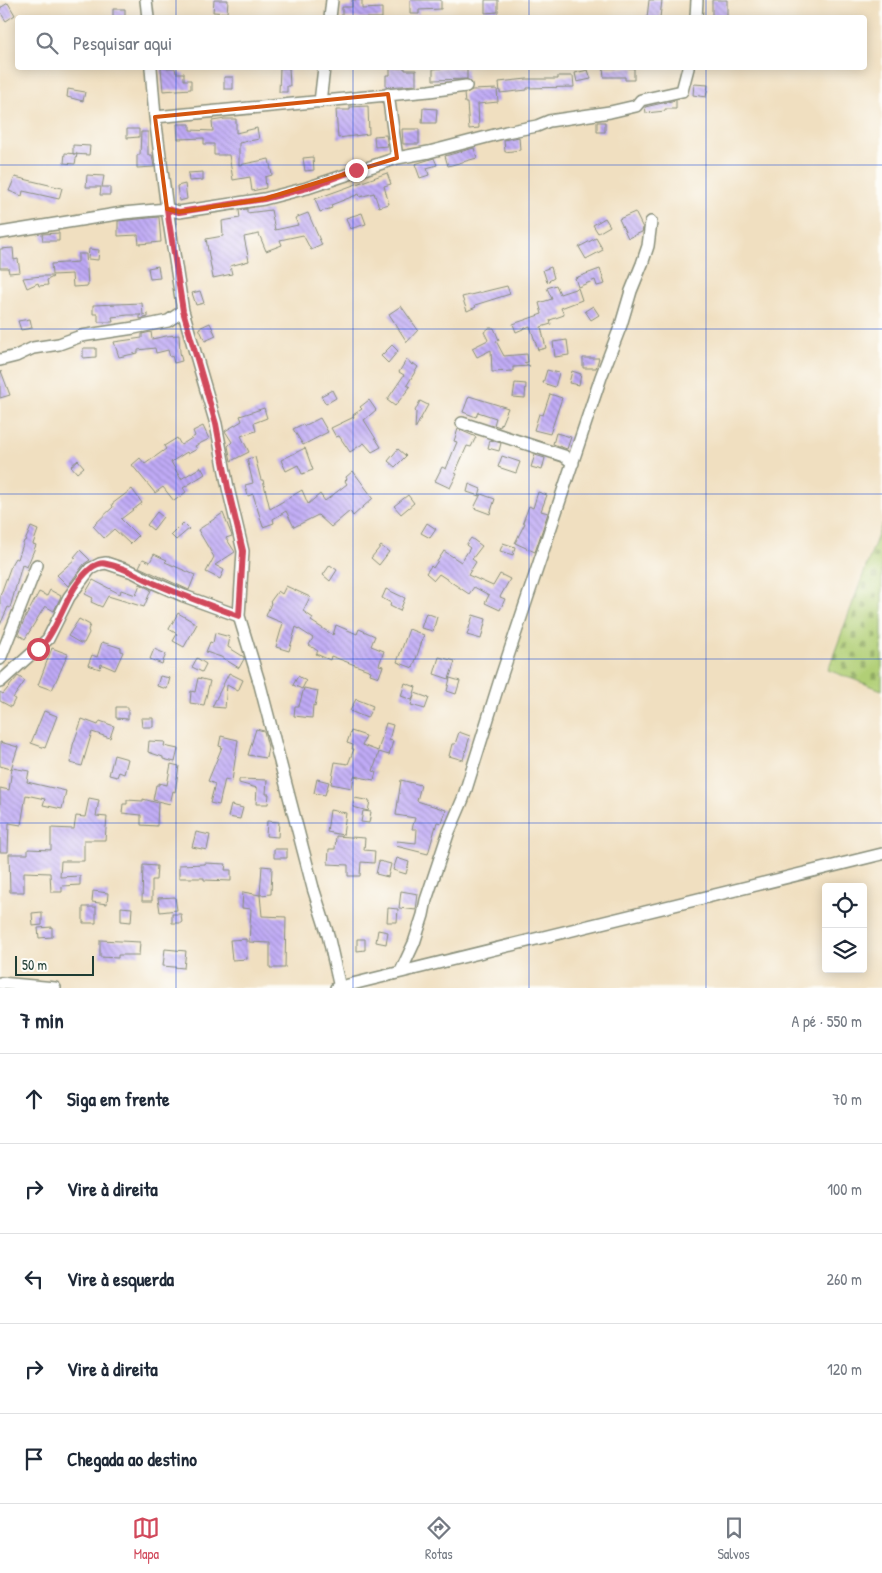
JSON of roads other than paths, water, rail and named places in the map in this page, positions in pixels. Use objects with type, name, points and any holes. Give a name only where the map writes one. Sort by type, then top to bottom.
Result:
[{"type":"street","points":[[146,0],[148,15]]},
{"type":"street","points":[[330,15],[332,0]]},
{"type":"street","points":[[696,15],[697,0]]},
{"type":"street","points":[[151,70],[155,117],[167,209],[183,311],[216,424],[228,488],[243,551],[239,616],[260,685],[313,888],[328,935],[339,988],[401,971],[882,854]]},
{"type":"street","points":[[320,102],[324,70]]},
{"type":"street","points":[[0,233],[123,213],[167,209],[179,212],[264,199],[307,188],[397,158],[537,126],[549,121],[636,106],[641,100],[682,91],[687,70]]},
{"type":"street","points":[[155,117],[466,86]]},
{"type":"street","points":[[388,94],[397,158]]},
{"type":"street","points":[[401,971],[414,943],[426,900],[448,834],[463,799],[499,683],[601,377],[642,264],[648,246],[651,222]]},
{"type":"street","points":[[0,360],[16,356],[34,348],[59,344],[82,336],[168,321],[183,311]]},
{"type":"street","points":[[462,422],[564,456],[573,463]]},
{"type":"street","points":[[0,682],[48,639],[74,589],[90,569],[100,564],[106,563],[132,572],[184,596],[239,616]]},
{"type":"street","points":[[0,659],[37,564]]},
{"type":"street","points":[[0,983],[55,988]]}]
